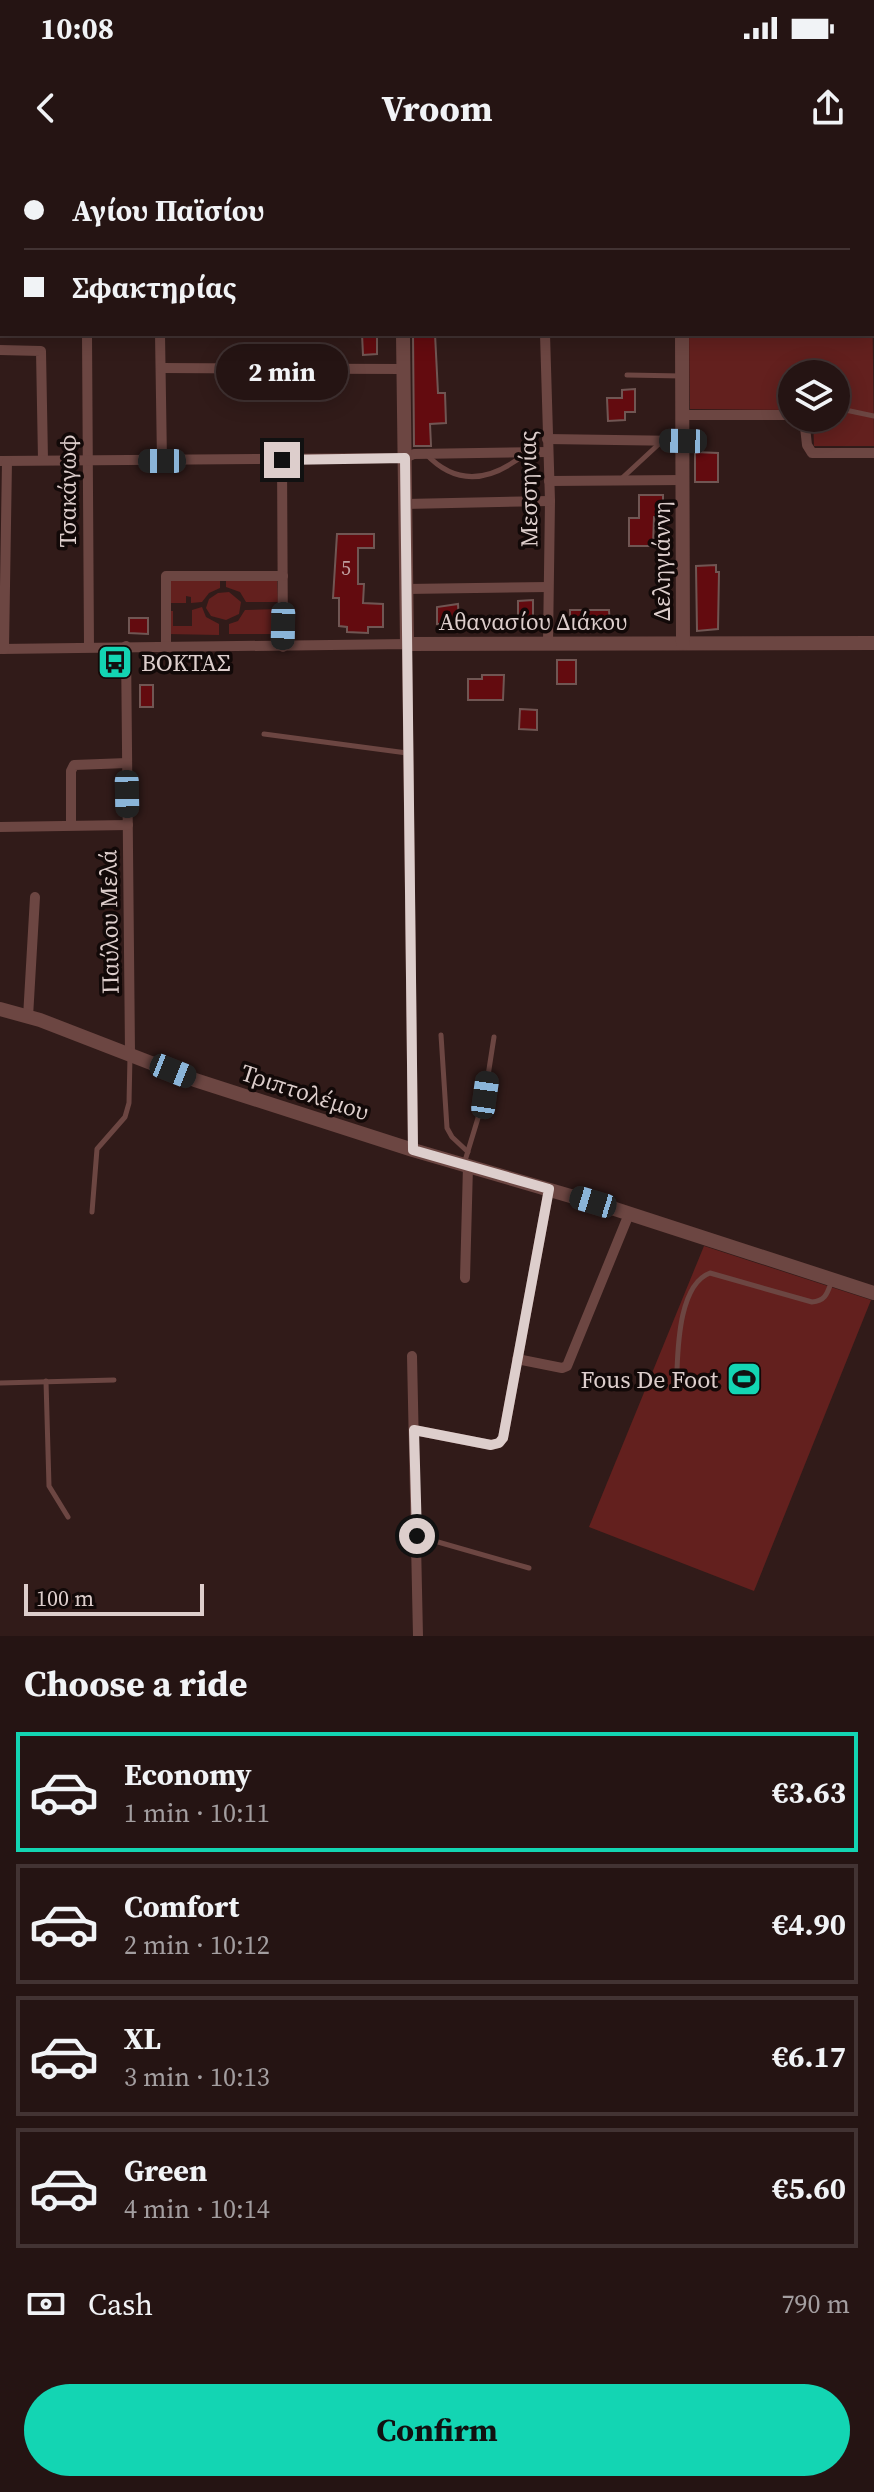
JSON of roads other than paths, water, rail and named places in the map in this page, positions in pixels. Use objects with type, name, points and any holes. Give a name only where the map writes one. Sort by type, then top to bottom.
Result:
[{"type":"street","name":"Τσακάγωφ","points":[[87,336],[89,647]]},
{"type":"street","points":[[160,336],[162,461]]},
{"type":"street","points":[[403,336],[413,1150]]},
{"type":"street","name":"Μεσσηνίας","points":[[545,336],[550,501],[548,643]]},
{"type":"street","name":"Δεληγιάννη","points":[[682,336],[683,643]]},
{"type":"street","points":[[0,350],[41,351],[43,460]]},
{"type":"street","points":[[161,368],[404,369]]},
{"type":"street","points":[[683,415],[778,414]]},
{"type":"street","points":[[806,432],[807,445],[812,453],[874,453]]},
{"type":"street","points":[[547,439],[683,441]]},
{"type":"street","points":[[2,649],[4,461],[405,458],[414,454],[548,452]]},
{"type":"street","points":[[282,460],[283,647]]},
{"type":"street","points":[[549,481],[684,480]]},
{"type":"street","points":[[405,504],[550,501]]},
{"type":"street","points":[[166,646],[166,576],[283,576]]},
{"type":"street","points":[[406,589],[548,587]]},
{"type":"street","name":"Αθανασίου Διάκου","points":[[2,649],[874,643]]},
{"type":"street","name":"Παύλου Μελά","points":[[126,646],[130,1053]]},
{"type":"street","points":[[71,825],[71,771],[74,765],[127,763]]},
{"type":"street","points":[[0,827],[128,825]]},
{"type":"street","points":[[28,1017],[35,897]]},
{"type":"street","name":"Τριπτολέμου","points":[[0,1009],[130,1053],[195,1080],[413,1150],[466,1161],[874,1293]]},
{"type":"street","points":[[465,1278],[466,1161]]},
{"type":"street","points":[[414,1430],[491,1445],[503,1438],[549,1189]]},
{"type":"street","points":[[517,1359],[562,1368],[567,1366],[629,1214]]},
{"type":"street","points":[[412,1356],[418,1636]]},
{"type":"lane","points":[[627,375],[683,376]]},
{"type":"lane","points":[[850,411],[874,416]]},
{"type":"lane","points":[[619,480],[662,440]]},
{"type":"lane","points":[[425,454],[449,474],[467,476],[507,469],[527,452]]},
{"type":"lane","points":[[264,734],[408,753]]},
{"type":"lane","points":[[441,1035],[447,1128],[466,1161]]},
{"type":"lane","points":[[466,1161],[485,1095],[494,1037]]},
{"type":"lane","points":[[92,1212],[97,1149],[125,1117],[129,1103],[130,1053]]},
{"type":"lane","points":[[677,1370],[680,1322],[695,1285],[703,1276],[710,1273],[812,1302],[825,1297],[833,1278]]},
{"type":"lane","points":[[0,1383],[114,1380]]},
{"type":"lane","points":[[46,1381],[49,1486],[68,1517]]},
{"type":"lane","points":[[417,1536],[529,1568]]},
{"type":"place","name":"ΒΟΚΤΑΣ","points":[[115,662]]},
{"type":"place","name":"Fous De Foot","points":[[744,1379]]}]
